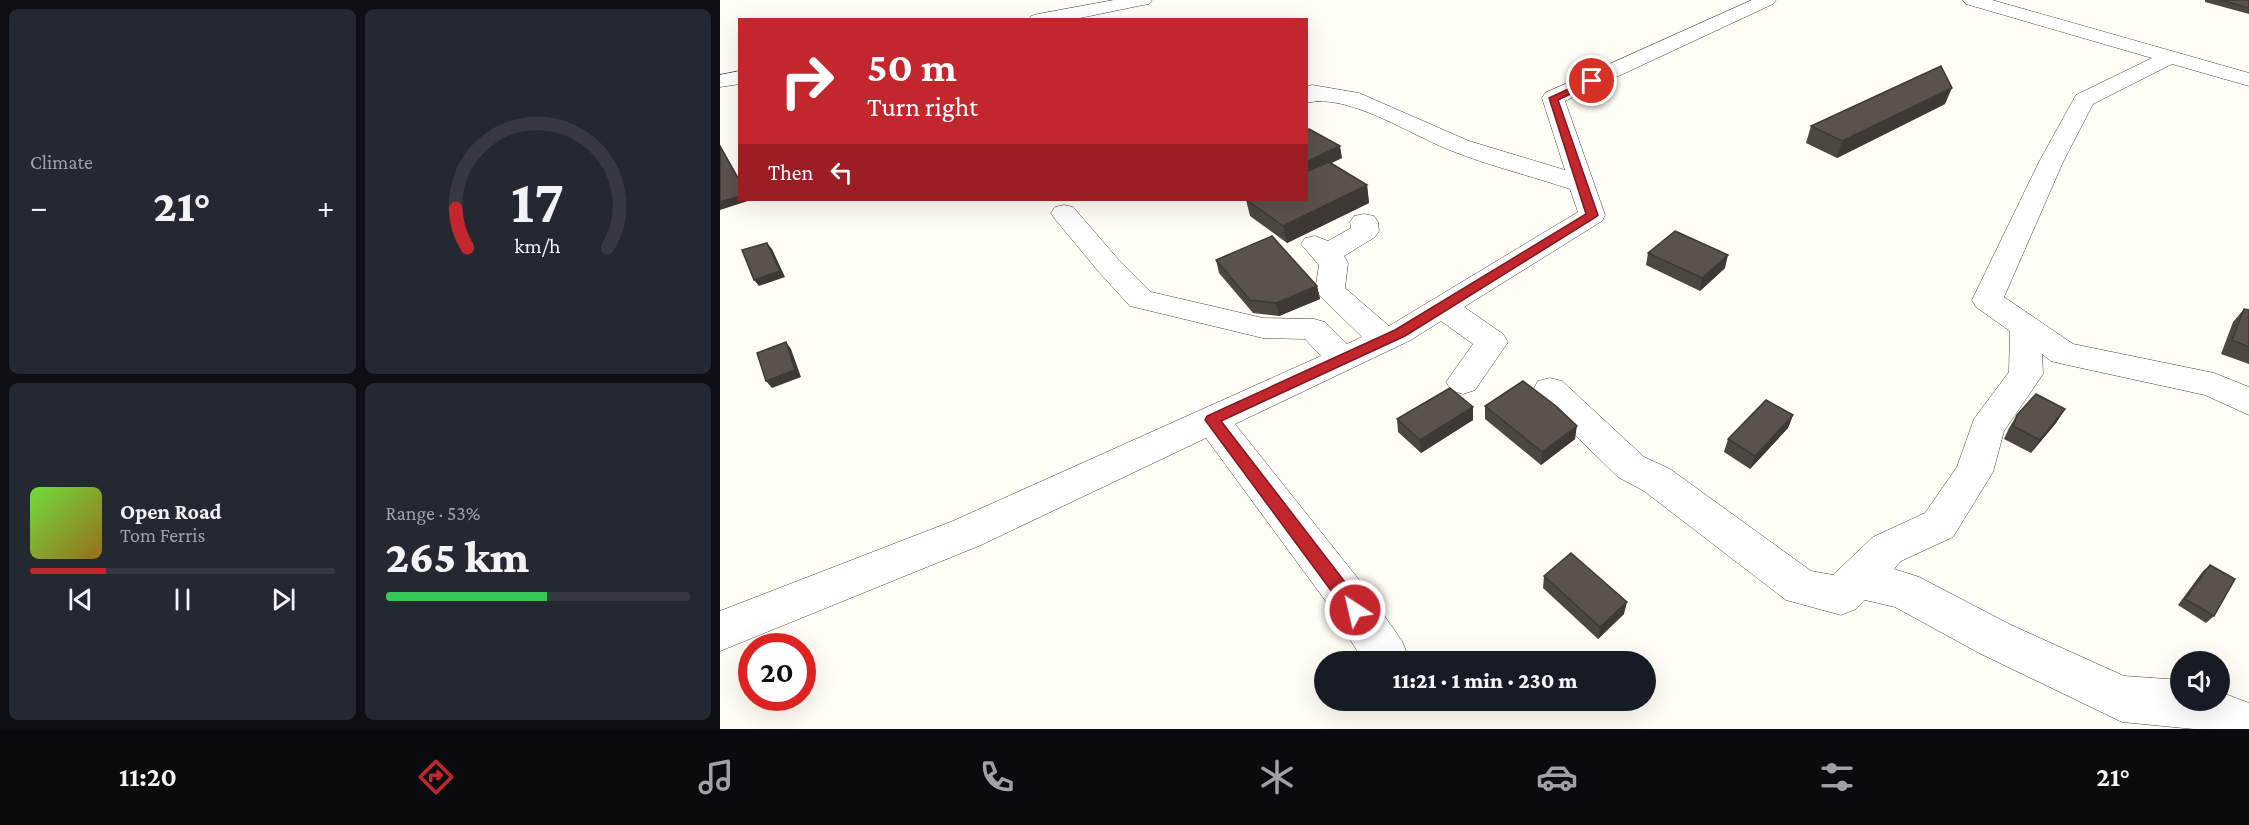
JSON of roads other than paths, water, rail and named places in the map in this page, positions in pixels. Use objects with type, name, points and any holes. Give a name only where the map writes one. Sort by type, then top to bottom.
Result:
[{"type":"street","points":[[1048,18],[1143,0]]},
{"type":"street","points":[[720,631],[967,533],[1385,340],[1442,307],[1592,215],[1553,98],[1767,0]]},
{"type":"street","points":[[1972,0],[2249,80]]},
{"type":"street","points":[[2171,57],[2084,99],[2050,162],[1987,300],[2063,353],[2214,386],[2249,402]]},
{"type":"street","points":[[720,81],[738,77]]},
{"type":"street","points":[[1308,95],[1312,92],[1351,98],[1460,146],[1582,184]]},
{"type":"street","points":[[1064,213],[1108,265],[1142,299],[1263,328],[1314,328],[1342,359]]},
{"type":"street","points":[[1364,222],[1365,231],[1320,249],[1334,263],[1330,291],[1385,340]]},
{"type":"street","points":[[1442,307],[1492,342],[1463,382]]},
{"type":"street","points":[[1550,390],[1631,467],[1657,480],[1801,587],[1841,596],[1887,549],[1939,525],[1974,472],[1987,428],[2026,374],[2026,328]]},
{"type":"street","points":[[1212,420],[1345,594],[1383,651]]},
{"type":"street","points":[[1858,580],[1904,590],[1995,639],[2122,699],[2188,704],[2249,727]]}]
